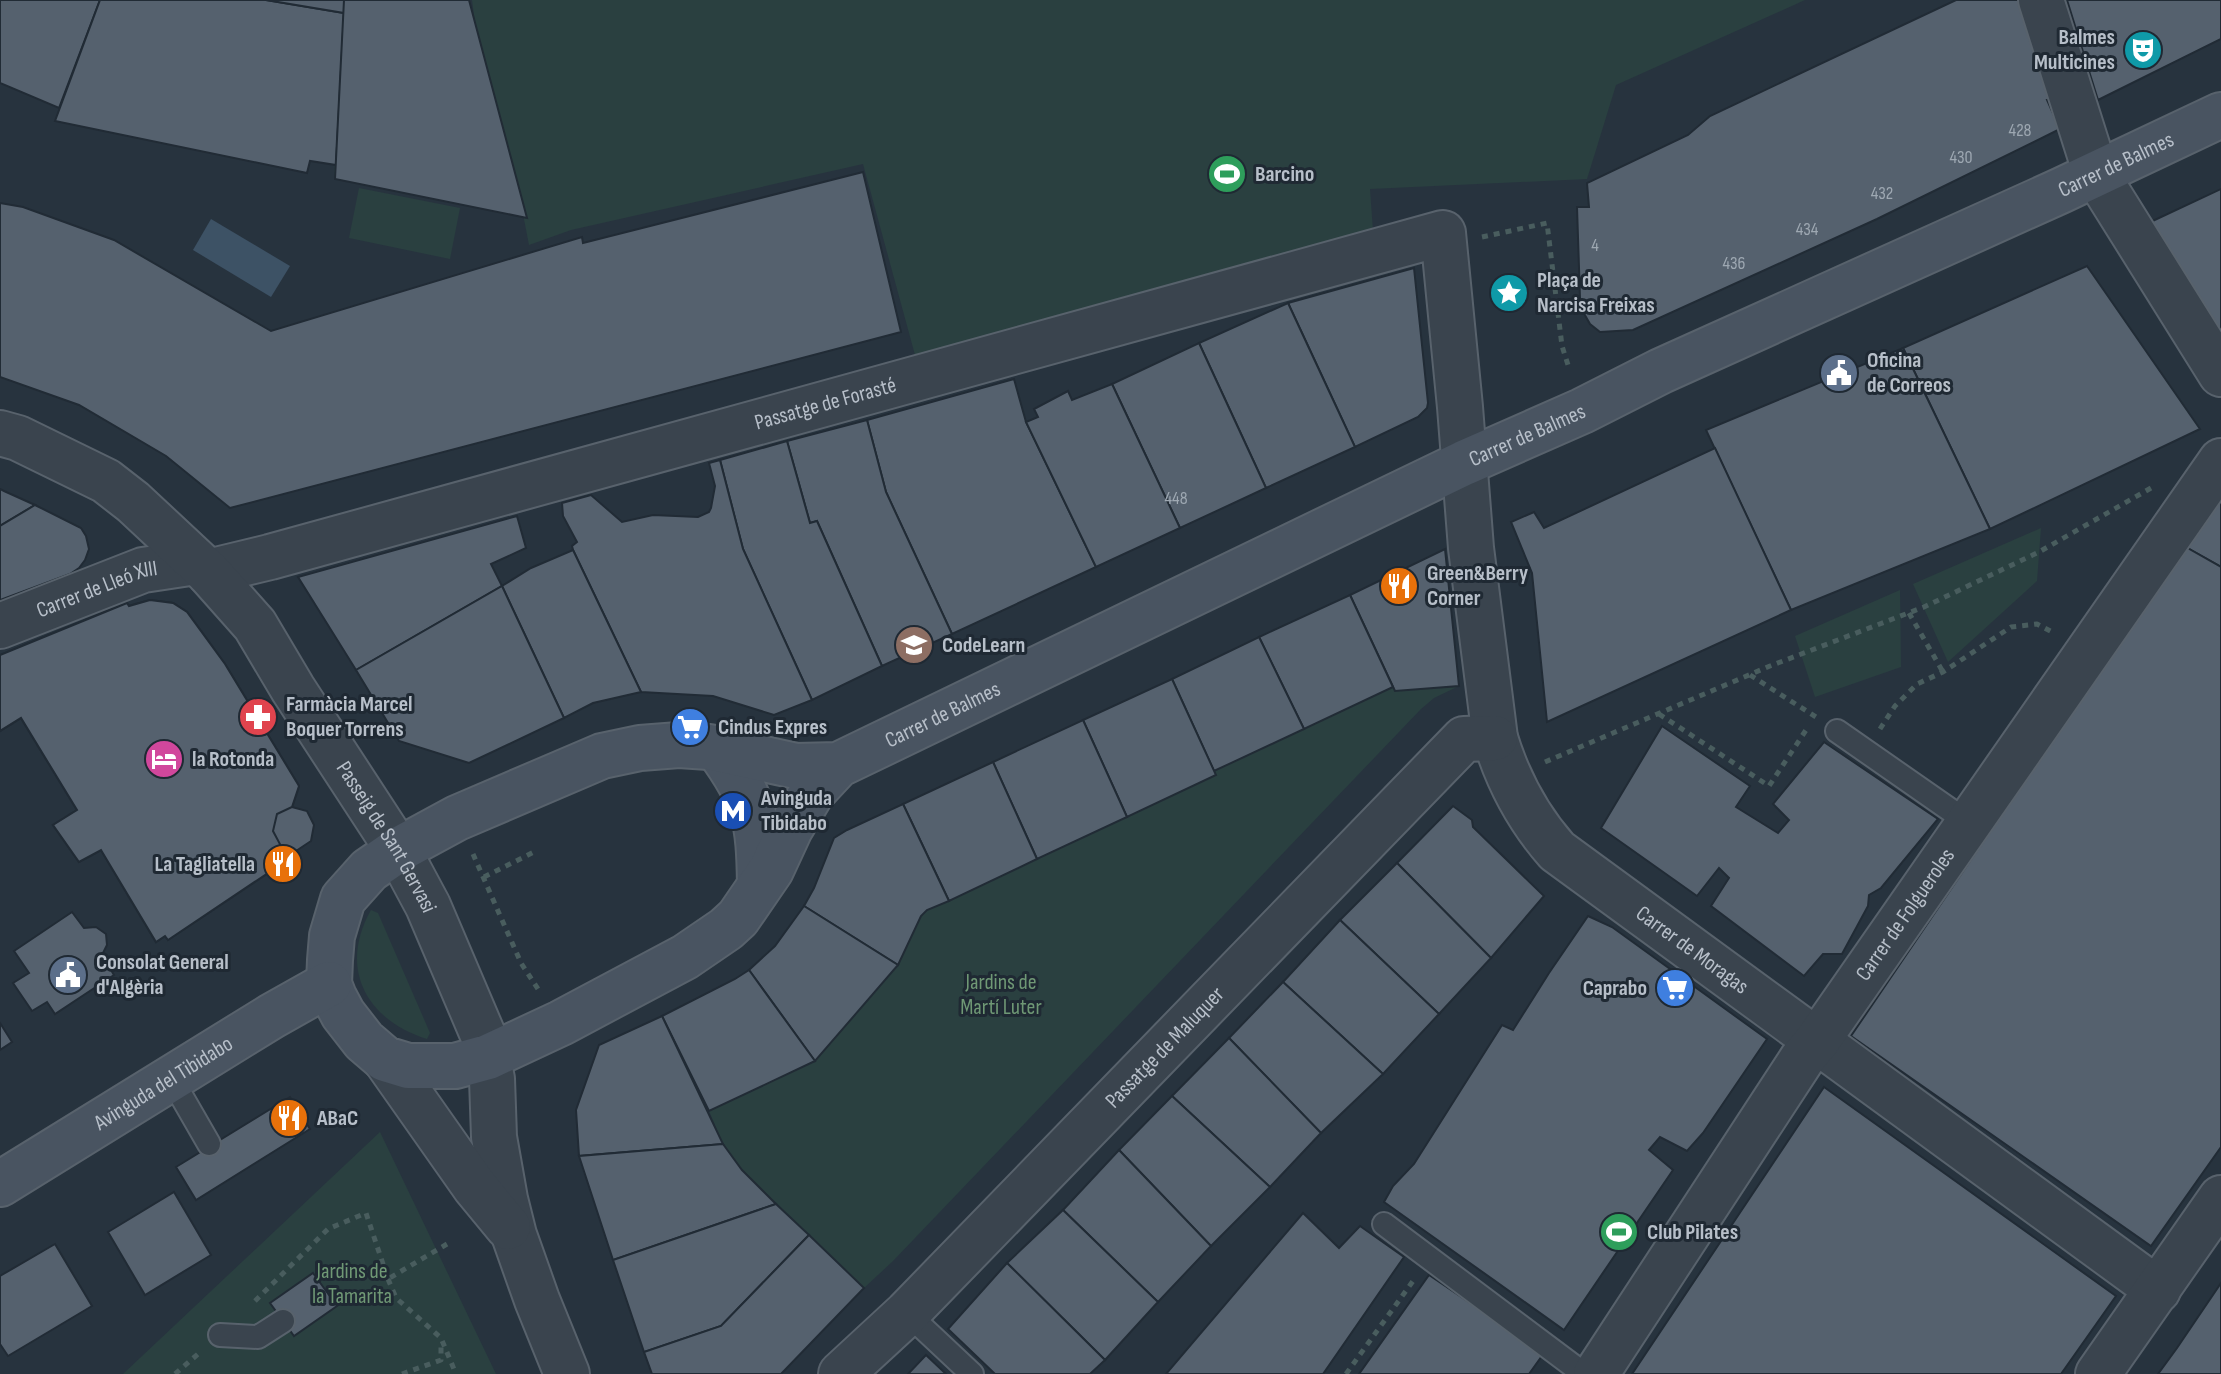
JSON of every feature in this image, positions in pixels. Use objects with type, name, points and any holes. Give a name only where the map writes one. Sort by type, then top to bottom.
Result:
[{"type":"main road","name":"Carrer de Balmes","points":[[838,765],[1464,463],[2221,115]]},
{"type":"main road","points":[[640,748],[717,748],[796,766],[838,765],[811,794],[771,870],[738,918],[726,929],[685,957],[561,1023],[488,1057],[455,1066],[408,1066],[385,1059],[364,1041],[343,1014],[329,984],[332,936],[343,899],[369,870],[398,850],[457,818],[602,756],[640,748]]},
{"type":"main road","points":[[717,748],[750,800],[756,821],[760,885]]},
{"type":"main road","name":"Avinguda del Tibidabo","points":[[0,1184],[329,984]]},
{"type":"street","points":[[2041,0],[2096,174],[2221,374]]},
{"type":"street","points":[[1458,236],[1464,463]]},
{"type":"street","name":"Passatge de Forasté","points":[[202,567],[1458,236]]},
{"type":"street","name":"Passeig de Sant Gervasi","points":[[0,433],[18,438],[106,481],[202,567],[255,625],[398,850],[428,906],[476,1015],[492,1079],[494,1137],[514,1235],[567,1374]]},
{"type":"street","name":"Carrer de Folgueroles","points":[[1596,1374],[1802,1059],[2221,461]]},
{"type":"street","name":"Carrer de Moragas","points":[[1464,463],[1471,548],[1495,738],[1520,802],[1539,831],[1557,851],[2158,1290]]},
{"type":"street","name":"Carrer de Lleó XIII","points":[[0,626],[143,570],[202,567]]},
{"type":"street","name":"Passatge de Maluquer","points":[[841,1374],[907,1313],[1464,739],[1495,738]]},
{"type":"street","points":[[385,1059],[475,1187],[514,1235]]},
{"type":"street","points":[[2098,1374],[2221,1198]]},
{"type":"lane","points":[[1837,731],[1969,823]]},
{"type":"lane","points":[[171,1078],[209,1144]]},
{"type":"lane","points":[[1384,1224],[1584,1374]]},
{"type":"lane","points":[[907,1313],[972,1374]]},
{"type":"lane","points":[[220,1335],[258,1337],[283,1321]]},
{"type":"path","points":[[1458,236],[1547,223],[1562,346],[1569,368]]},
{"type":"path","points":[[1536,765],[1750,675],[1909,613],[2039,552],[2155,486]]},
{"type":"path","points":[[1909,613],[1943,672]]},
{"type":"path","points":[[1866,751],[1895,706],[1917,684],[1943,672],[2011,627],[2037,624],[2057,635]]},
{"type":"path","points":[[1750,675],[1837,731]]},
{"type":"path","points":[[1659,713],[1769,786],[1815,717]]},
{"type":"path","points":[[470,846],[521,963],[540,993]]},
{"type":"path","points":[[484,877],[536,851]]},
{"type":"path","points":[[175,1374],[220,1335],[328,1229],[366,1213],[396,1298],[441,1338],[456,1374]]},
{"type":"path","points":[[388,1279],[447,1244]]},
{"type":"path","points":[[1346,1374],[1430,1258]]},
{"type":"path","points":[[402,1374],[441,1360],[441,1338]]},
{"type":"green space","name":"Barcino","points":[[472,0],[1805,0],[1616,85],[1587,179],[1370,189],[1373,231],[1038,325],[915,355],[863,164],[571,230],[529,245],[523,214],[334,176],[341,10],[475,23]]},
{"type":"green space","points":[[359,188],[460,208],[450,259],[349,238]]},
{"type":"green space","points":[[2041,528],[2037,581],[1948,662],[1913,584]]},
{"type":"green space","points":[[1900,590],[1901,667],[1815,697],[1795,636]]},
{"type":"green space","name":"Jardins de Martí Luter","points":[[1459,686],[1434,698],[1421,709],[864,1288],[742,1170],[723,1144],[709,1111],[815,1061],[898,965],[921,916],[927,910],[1216,775],[1214,771],[1393,687],[1396,691]]},
{"type":"green space","points":[[371,910],[378,913],[430,1033],[427,1039],[388,1019],[364,989],[358,971],[357,952],[361,931]]},
{"type":"green space","name":"Jardins de la Tamarita","points":[[380,1132],[496,1374],[123,1374]]},
{"type":"water","points":[[211,219],[290,266],[271,297],[193,250]]},
{"type":"building","points":[[0,0],[100,0],[59,108],[0,83]]},
{"type":"building","points":[[100,0],[266,0],[344,13],[336,165],[310,161],[307,173],[55,121]]},
{"type":"building","points":[[266,0],[344,0],[344,13]]},
{"type":"building","points":[[344,0],[469,0],[527,218],[335,179]]},
{"type":"building","points":[[1956,0],[2019,0],[2043,68],[2039,68],[2054,98],[2047,100],[2060,129],[1877,219],[1633,330],[1600,332],[1590,324],[1582,310],[1580,298],[1577,207],[1589,207],[1587,183],[1688,135],[1710,116]]},
{"type":"building","points":[[2067,0],[2221,0],[2221,39],[2098,100]]},
{"type":"building","points":[[863,172],[901,332],[230,508],[166,456],[79,405],[0,377],[0,203],[23,207],[114,240],[271,331],[582,237],[583,243]]},
{"type":"building","points":[[2221,189],[2221,332],[2144,225]]},
{"type":"building","points":[[2087,266],[2200,429],[1990,529],[1903,348]]},
{"type":"building","points":[[1414,268],[1427,408],[1418,417],[1355,447],[1288,303]]},
{"type":"building","points":[[1288,303],[1355,447],[1266,488],[1199,343]]},
{"type":"building","points":[[1199,343],[1266,488],[1180,528],[1112,384]]},
{"type":"building","points":[[1903,348],[1990,529],[1791,610],[1706,430]]},
{"type":"building","points":[[1014,379],[1026,422],[1096,567],[952,634],[886,492],[867,420]]},
{"type":"building","points":[[1112,384],[1180,528],[1096,567],[1026,422],[1038,417],[1034,409],[1068,391],[1072,400]]},
{"type":"building","points":[[867,420],[886,492],[952,634],[882,666],[817,521],[810,523],[787,441]]},
{"type":"building","points":[[787,441],[810,523],[817,521],[882,666],[812,700],[743,549],[720,460]]},
{"type":"building","points":[[1715,448],[1791,610],[1547,722],[1532,573],[1511,522],[1534,512],[1544,528]]},
{"type":"building","points":[[720,460],[743,549],[812,700],[774,715],[713,696],[641,692],[573,550],[572,546],[577,542],[563,516],[562,503],[591,495],[622,522],[653,515],[698,517],[711,508],[715,486],[709,463]]},
{"type":"building","points":[[0,489],[4,491],[35,505],[0,526]]},
{"type":"building","points":[[2221,490],[2221,567],[2184,546]]},
{"type":"building","points":[[35,505],[81,528],[89,549],[85,560],[70,574],[0,600],[0,526]]},
{"type":"building","points":[[517,516],[526,548],[491,564],[502,586],[356,670],[298,577]]},
{"type":"building","points":[[2184,546],[2221,567],[2221,1147],[2151,1246],[1851,1036]]},
{"type":"building","points":[[1445,549],[1459,686],[1395,691],[1350,595]]},
{"type":"building","points":[[573,550],[641,692],[593,703],[564,718],[502,586],[531,568]]},
{"type":"building","points":[[502,586],[564,718],[469,763],[399,741],[356,670]]},
{"type":"building","points":[[1350,595],[1393,687],[1304,729],[1259,637]]},
{"type":"building","name":"la Rotonda","points":[[150,600],[173,603],[187,612],[204,635],[299,786],[292,807],[307,811],[314,825],[311,841],[296,851],[281,846],[274,869],[168,940],[165,936],[156,942],[101,850],[79,862],[53,825],[77,810],[21,718],[0,731],[0,655],[127,603],[129,606]]},
{"type":"building","name":"la Rotonda","points":[[150,600],[173,603],[187,612],[225,664],[299,786],[292,807],[277,814],[273,831],[281,846],[274,869],[168,940],[165,936],[156,942],[101,850],[79,862],[53,825],[77,810],[21,718],[0,731],[0,655],[127,603],[129,606]]},
{"type":"building","points":[[1259,637],[1304,729],[1214,771],[1172,679]]},
{"type":"building","points":[[1172,679],[1216,775],[1127,817],[1083,720]]},
{"type":"building","points":[[1083,720],[1127,817],[1037,859],[993,762]]},
{"type":"building","points":[[1662,726],[1750,786],[1736,807],[1778,833],[1789,820],[1773,804],[1824,742],[1938,819],[1881,888],[1869,895],[1868,906],[1842,954],[1823,954],[1804,976],[1711,906],[1729,878],[1719,868],[1697,896],[1601,828]]},
{"type":"building","points":[[993,762],[1037,859],[949,901],[903,804]]},
{"type":"building","points":[[903,804],[949,901],[927,910],[921,916],[898,965],[804,906],[834,838]]},
{"type":"building","points":[[1453,806],[1472,820],[1473,827],[1544,896],[1491,958],[1397,863]]},
{"type":"building","points":[[1397,863],[1491,958],[1439,1014],[1340,920]]},
{"type":"building","points":[[804,906],[898,965],[815,1061],[749,970],[775,946]]},
{"type":"building","points":[[72,912],[84,928],[96,927],[106,934],[107,945],[102,955],[114,975],[55,1014],[47,1002],[32,1011],[13,983],[29,973],[14,951]]},
{"type":"building","points":[[1588,916],[1612,927],[1767,1039],[1703,1133],[1687,1151],[1660,1137],[1649,1150],[1673,1170],[1564,1330],[1384,1202],[1393,1186],[1414,1164],[1502,1025],[1513,1030]]},
{"type":"building","points":[[1340,920],[1439,1014],[1383,1074],[1283,982]]},
{"type":"building","points":[[749,970],[815,1061],[709,1111],[662,1016]]},
{"type":"building","points":[[1283,982],[1383,1074],[1321,1133],[1229,1038]]},
{"type":"building","points":[[662,1016],[723,1144],[579,1156],[576,1110],[599,1045]]},
{"type":"building","points":[[0,1023],[12,1042],[0,1050]]},
{"type":"building","points":[[1229,1038],[1321,1133],[1270,1187],[1172,1096]]},
{"type":"building","points":[[1824,1087],[2116,1296],[2061,1374],[1632,1374]]},
{"type":"building","points":[[1172,1096],[1270,1187],[1211,1246],[1119,1150]]},
{"type":"building","points":[[290,1097],[310,1129],[196,1200],[176,1167]]},
{"type":"building","points":[[723,1144],[742,1170],[776,1204],[613,1260],[579,1156]]},
{"type":"building","points":[[1119,1150],[1211,1246],[1158,1302],[1063,1210]]},
{"type":"building","points":[[174,1192],[211,1255],[145,1295],[108,1232]]},
{"type":"building","points":[[776,1204],[809,1235],[721,1326],[644,1352],[613,1260]]},
{"type":"building","points":[[1063,1210],[1158,1302],[1105,1360],[1007,1263]]},
{"type":"building","points":[[1303,1213],[1339,1248],[1360,1226],[1404,1257],[1323,1374],[1166,1374]]},
{"type":"building","points":[[809,1235],[864,1288],[781,1374],[652,1374],[644,1352],[721,1326]]},
{"type":"building","points":[[55,1244],[92,1306],[8,1356],[0,1344],[0,1276]]},
{"type":"building","points":[[1007,1263],[1105,1360],[1090,1374],[995,1374],[948,1329]]},
{"type":"building","points":[[313,1273],[337,1306],[294,1336],[270,1303]]},
{"type":"building","points":[[1429,1275],[1544,1353],[1529,1374],[1359,1374]]},
{"type":"building","points":[[2221,1283],[2221,1374],[2158,1374],[2177,1348]]},
{"type":"building","points":[[926,1355],[946,1374],[908,1374]]},
{"type":"place","name":"Balmes Multicines","points":[[2143,50]]},
{"type":"place","name":"Barcino","points":[[1227,174]]},
{"type":"place","name":"Plaça de Narcisa Freixas","points":[[1509,293]]},
{"type":"place","name":"Oficina de Correos","points":[[1839,373]]},
{"type":"place","name":"Green&Berry Corner","points":[[1399,586]]},
{"type":"place","name":"CodeLearn","points":[[914,645]]},
{"type":"place","name":"Farmàcia Marcel Boquer Torrens","points":[[258,717]]},
{"type":"place","name":"Cindus Expres","points":[[690,727]]},
{"type":"place","name":"la Rotonda","points":[[164,759]]},
{"type":"place","name":"Avinguda Tibidabo","points":[[733,811]]},
{"type":"place","name":"La Tagliatella","points":[[283,864]]},
{"type":"place","name":"Consolat General d'Algèria","points":[[68,975]]},
{"type":"place","name":"Caprabo","points":[[1675,988]]},
{"type":"place","name":"ABaC","points":[[289,1118]]},
{"type":"place","name":"Club Pilates","points":[[1619,1232]]}]
